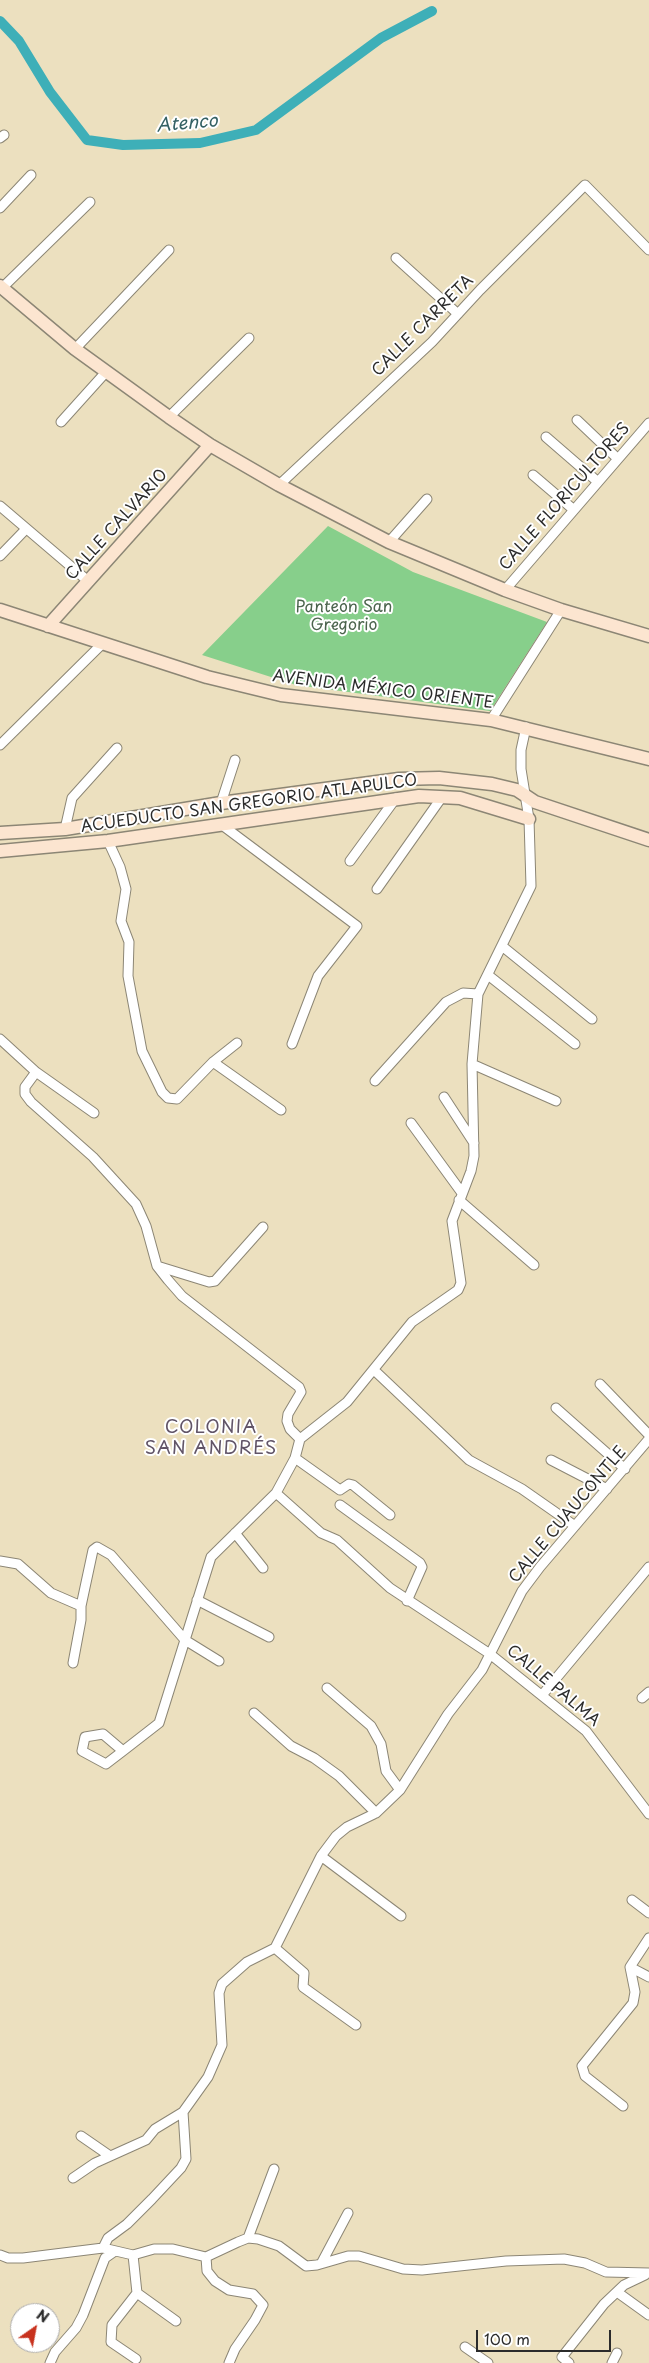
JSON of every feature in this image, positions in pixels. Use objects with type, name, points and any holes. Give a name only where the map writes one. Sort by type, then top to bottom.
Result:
[{"type":"street","points":[[0,208],[31,175]]},
{"type":"street","name":"CALLE CARRETA","points":[[279,485],[432,342],[586,185],[649,250]]},
{"type":"street","points":[[90,202],[1,287],[75,349],[169,418],[210,445],[279,485],[389,542],[505,590],[561,610],[649,636]]},
{"type":"street","points":[[75,349],[168,250]]},
{"type":"street","points":[[396,258],[458,314]]},
{"type":"street","points":[[169,418],[249,338]]},
{"type":"street","points":[[61,422],[106,372]]},
{"type":"street","points":[[577,420],[618,459]]},
{"type":"street","name":"CALLE FLORICULTORES","points":[[505,590],[649,423]]},
{"type":"street","points":[[546,437],[598,482]]},
{"type":"street","name":"CALLE CALVARIO","points":[[48,626],[210,445]]},
{"type":"street","points":[[534,475],[574,510]]},
{"type":"street","points":[[389,542],[427,499]]},
{"type":"street","points":[[0,506],[88,581]]},
{"type":"street","points":[[0,556],[26,528]]},
{"type":"street","name":"AVENIDA MÉXICO ORIENTE","points":[[0,610],[101,645],[207,677],[281,696],[491,720],[526,727],[649,759]]},
{"type":"street","points":[[491,720],[561,610]]},
{"type":"street","points":[[0,745],[101,645]]},
{"type":"street","points":[[123,1750],[159,1722],[211,1557],[276,1492],[295,1458],[300,1439],[347,1402],[412,1322],[458,1290],[461,1283],[452,1221],[471,1171],[474,1143],[472,1064],[478,994],[531,886],[529,819],[521,750],[526,727]]},
{"type":"street","points":[[65,829],[72,798],[117,748]]},
{"type":"street","points":[[221,803],[235,760]]},
{"type":"street","name":"ACUEDUCTO SAN GREGORIO ATLAPULCO","points":[[1,832],[65,829],[221,803],[419,778],[457,779],[517,790],[535,802],[649,840]]},
{"type":"street","points":[[377,889],[442,796]]},
{"type":"street","name":"ACUEDUCTO SAN GREGORIO ATLAPULCO","points":[[5,851],[108,841],[396,798],[442,796],[474,801],[529,819]]},
{"type":"street","points":[[350,861],[396,798]]},
{"type":"street","points":[[222,825],[357,926],[318,976],[292,1044]]},
{"type":"street","points":[[1,832],[5,851]]},
{"type":"street","points":[[108,841],[120,867],[126,889],[121,922],[129,942],[128,976],[142,1051],[162,1092],[172,1100],[177,1099],[213,1062],[237,1043]]},
{"type":"street","points":[[502,946],[592,1019]]},
{"type":"street","points":[[488,974],[575,1044]]},
{"type":"street","points":[[375,1081],[446,1002],[463,993],[478,994]]},
{"type":"street","points":[[0,1039],[36,1072],[94,1113]]},
{"type":"street","points":[[213,1062],[281,1110]]},
{"type":"street","points":[[472,1064],[556,1101]]},
{"type":"street","points":[[36,1072],[25,1087],[25,1094],[31,1102],[94,1157],[136,1204],[146,1226],[157,1266],[182,1296],[299,1387],[301,1392],[288,1414],[287,1421],[290,1429],[300,1439]]},
{"type":"street","points":[[444,1097],[474,1143]]},
{"type":"street","points":[[411,1123],[461,1197],[534,1265]]},
{"type":"street","points":[[157,1266],[209,1282],[215,1281],[263,1227]]},
{"type":"street","points":[[374,1370],[469,1460],[522,1488],[574,1526]]},
{"type":"street","points":[[600,1384],[649,1435]]},
{"type":"street","points":[[556,1408],[625,1469]]},
{"type":"street","name":"CALLE CUAUCONTLE","points":[[376,1814],[400,1790],[448,1714],[482,1670],[522,1591],[574,1526],[649,1439]]},
{"type":"street","points":[[295,1458],[340,1490],[349,1484],[353,1485],[390,1515]]},
{"type":"street","points":[[551,1460],[607,1488]]},
{"type":"street","name":"CALLE PALMA","points":[[276,1492],[321,1533],[337,1540],[370,1571],[407,1601],[490,1654],[543,1694],[586,1731],[648,1812]]},
{"type":"street","points":[[340,1505],[420,1563],[422,1566],[407,1601]]},
{"type":"street","points":[[236,1533],[263,1568]]},
{"type":"street","points":[[73,1663],[81,1620],[81,1606],[93,1550],[97,1547],[102,1548],[186,1640],[219,1661]]},
{"type":"street","points":[[0,1561],[18,1564],[51,1593],[81,1606]]},
{"type":"street","points":[[543,1694],[649,1567]]},
{"type":"street","points":[[197,1600],[268,1637]]},
{"type":"street","points":[[327,1688],[371,1726],[381,1744],[386,1771],[400,1790]]},
{"type":"street","points":[[73,2178],[94,2163],[146,2140],[155,2130],[183,2112],[208,2077],[222,2045],[219,1993],[227,1978],[247,1962],[275,1948],[321,1856],[336,1836],[347,1827],[376,1814],[339,1776],[314,1758],[291,1746],[254,1713]]},
{"type":"street","points":[[321,1856],[401,1916]]},
{"type":"street","points":[[632,1900],[649,1913]]},
{"type":"street","points":[[622,2106],[586,2076],[582,2066],[633,2003],[635,1992],[630,1967],[649,1938]]},
{"type":"street","points":[[275,1948],[304,1973],[303,1987],[356,2025]]},
{"type":"street","points":[[630,1967],[649,1977]]},
{"type":"street","points":[[103,2248],[108,2238],[127,2224],[181,2168],[186,2159],[187,2149],[183,2112]]},
{"type":"street","points":[[81,2136],[110,2156]]},
{"type":"street","points":[[248,2238],[274,2169]]},
{"type":"street","points":[[322,2262],[348,2213]]},
{"type":"street","points":[[0,2255],[8,2258],[23,2258],[103,2248],[134,2255],[154,2249],[173,2249],[206,2257],[248,2238],[258,2239],[279,2246],[306,2266],[317,2265],[336,2258],[359,2256],[403,2269],[422,2270],[506,2261],[564,2259],[579,2262],[606,2272],[648,2273]]},
{"type":"street","points":[[50,2363],[55,2352],[76,2328],[83,2315],[105,2258],[115,2251]]},
{"type":"street","points":[[134,2255],[137,2293],[112,2324],[111,2342],[136,2359]]},
{"type":"street","points":[[206,2257],[206,2271],[215,2281],[229,2290],[253,2294],[263,2305],[235,2349],[229,2363]]},
{"type":"street","points":[[562,2361],[598,2310],[624,2285],[643,2278],[648,2273]]},
{"type":"street","points":[[617,2292],[649,2315]]},
{"type":"street","points":[[137,2293],[176,2321]]},
{"type":"street","points":[[465,2348],[488,2363]]},
{"type":"street","points":[[612,2363],[617,2353]]},
{"type":"green space","name":"Panteón San Gregorio","points":[[328,526],[413,572],[547,622],[490,711],[296,685],[202,655]]},
{"type":"waterway","name":"Atenco","points":[[0,21],[19,41],[50,92],[87,140],[123,145],[200,143],[256,130],[381,38],[432,11]]},
{"type":"district","name":"COLONIA SAN ANDRÉS","points":[[211,1438]]}]
